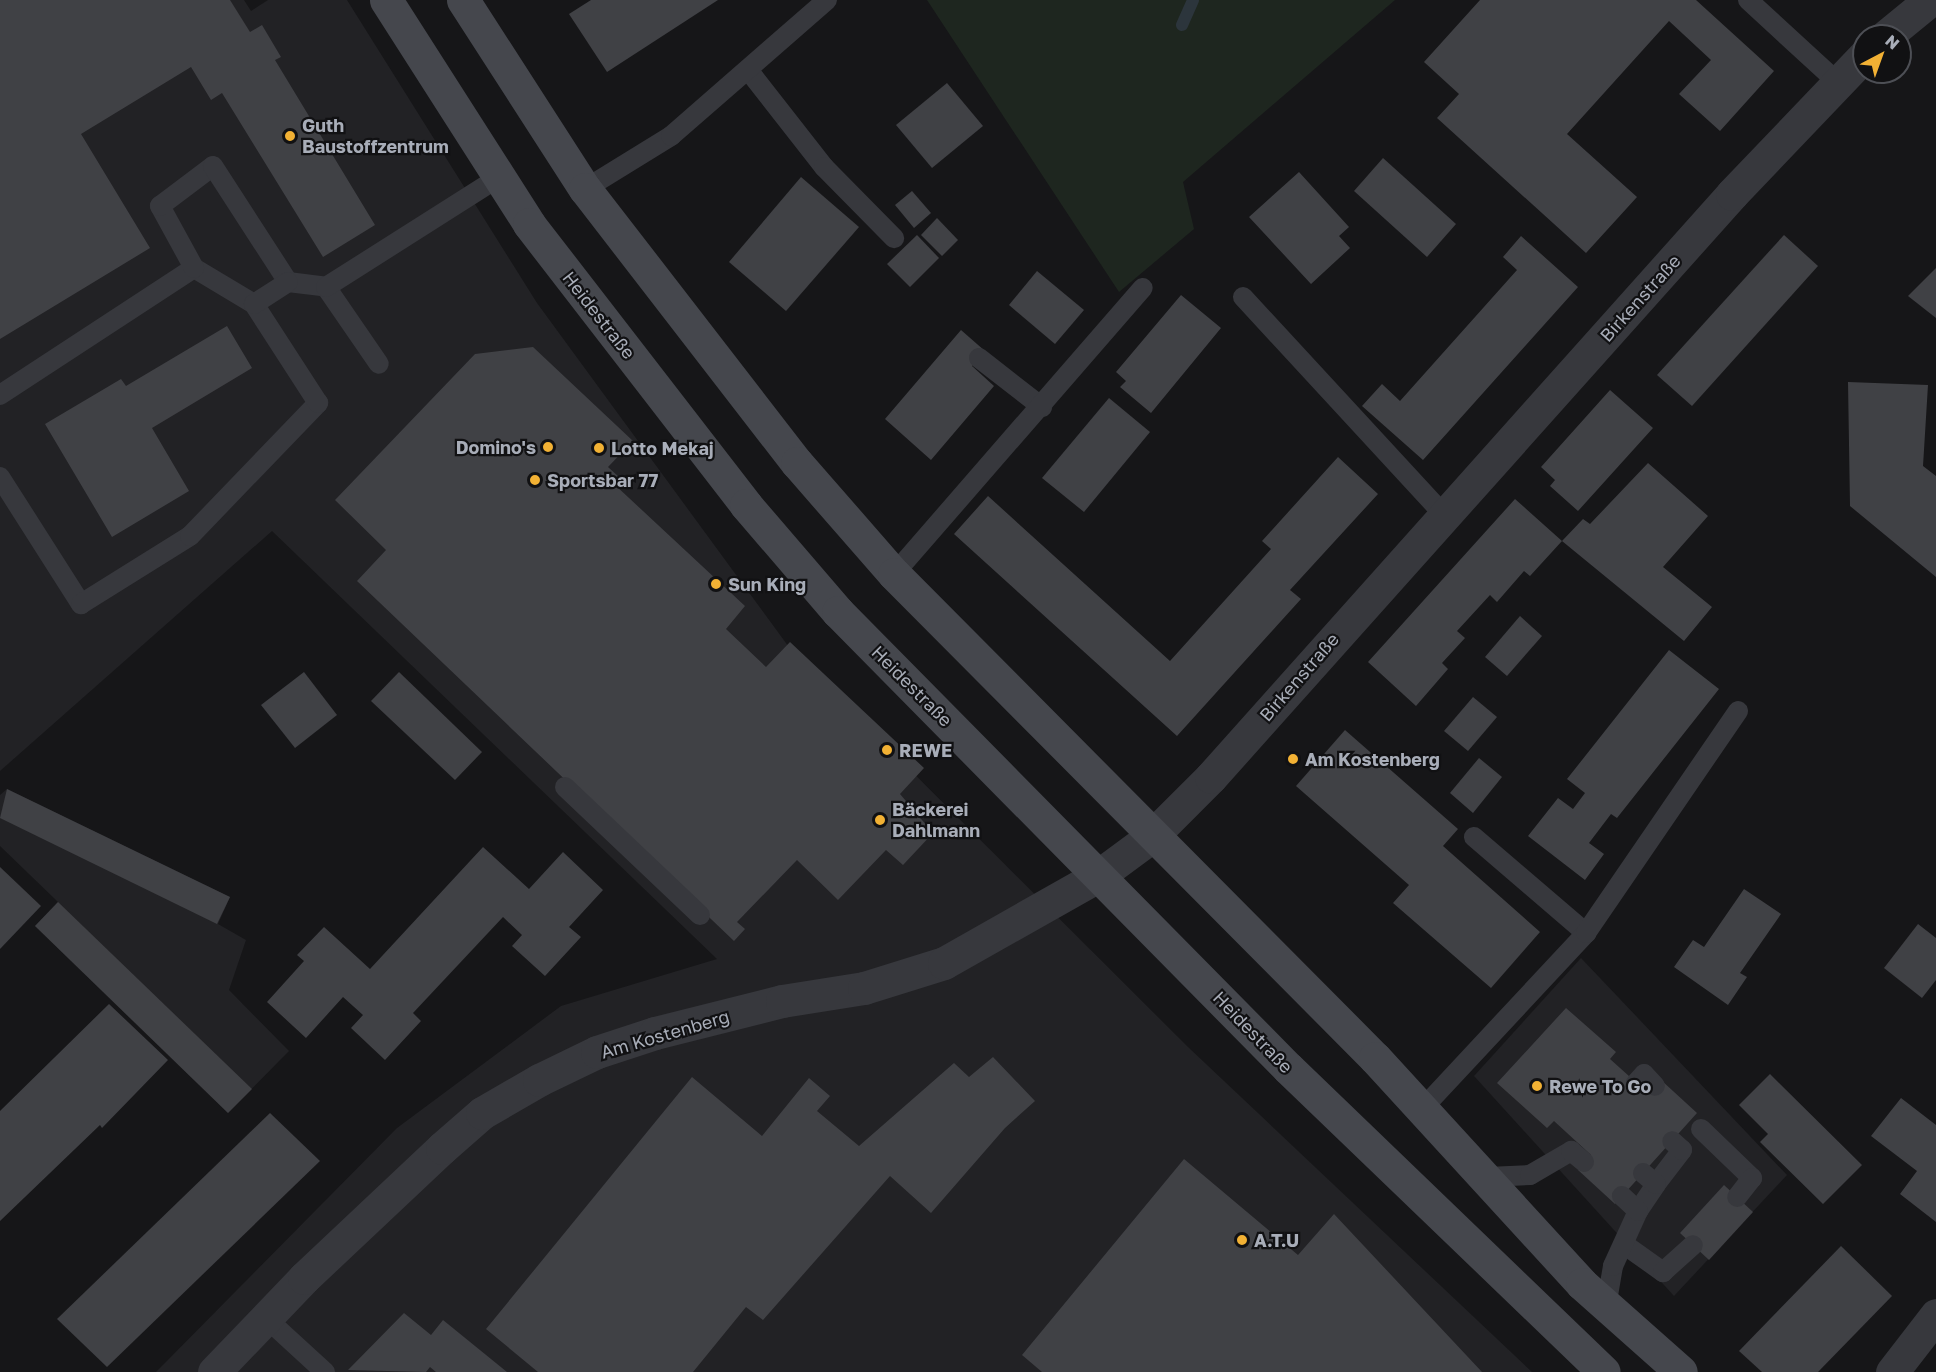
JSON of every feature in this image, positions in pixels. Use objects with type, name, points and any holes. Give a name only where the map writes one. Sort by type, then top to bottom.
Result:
[{"type":"main road","name":"Heidestraße","points":[[386,0],[529,224],[746,505],[838,612],[1296,1076],[1604,1372]]},
{"type":"main road","points":[[463,0],[585,189],[797,463],[894,574],[1423,1108],[1606,1307],[1681,1372]]},
{"type":"street","points":[[1901,24],[1930,0]]},
{"type":"street","name":"Birkenstraße","points":[[1098,876],[1152,836],[1211,777],[1444,515],[1836,81],[1852,67]]},
{"type":"street","name":"Am Kostenberg","points":[[214,1372],[266,1318],[474,1120],[539,1080],[597,1052],[655,1033],[782,1001],[864,988],[944,963],[1098,876]]},
{"type":"street","points":[[1892,1372],[1936,1315]]},
{"type":"lane","points":[[585,189],[671,136],[749,71],[827,0]]},
{"type":"lane","points":[[1749,0],[1836,81]]},
{"type":"lane","points":[[749,71],[824,167],[894,238]]},
{"type":"lane","points":[[0,477],[81,604],[190,536],[318,402],[254,304],[194,268],[160,206],[213,166],[288,282]]},
{"type":"lane","points":[[254,304],[288,282],[326,287],[499,177]]},
{"type":"lane","points":[[0,395],[194,268]]},
{"type":"lane","points":[[326,287],[379,364]]},
{"type":"lane","points":[[894,574],[1042,407],[1052,386],[1143,288]]},
{"type":"lane","points":[[1243,297],[1444,515]]},
{"type":"lane","points":[[979,358],[1042,407]]},
{"type":"lane","points":[[1423,1108],[1586,933],[1737,711]]},
{"type":"lane","points":[[565,787],[700,915]]},
{"type":"lane","points":[[1474,837],[1586,933]]},
{"type":"lane","points":[[1606,1307],[1613,1266],[1625,1245],[1649,1178],[1696,1125],[1752,1178],[1737,1197]]},
{"type":"lane","points":[[1488,1177],[1530,1175],[1578,1152]]},
{"type":"lane","points":[[1622,1196],[1638,1211]]},
{"type":"lane","points":[[1625,1245],[1664,1272],[1693,1245]]},
{"type":"lane","points":[[266,1318],[325,1372]]},
{"type":"shaded area","points":[[0,0],[244,0],[251,11],[268,0],[347,0],[537,303],[794,654],[1188,1047],[1532,1372],[156,1372],[397,1128],[561,1006],[717,959],[272,531],[0,771]]},
{"type":"shaded area","points":[[927,0],[1395,0],[1183,182],[1194,229],[1119,292]]},
{"type":"shaded area","points":[[7,789],[230,897],[218,924],[246,940],[229,990],[289,1051],[228,1113],[35,926],[58,902],[0,846],[0,795]]},
{"type":"shaded area","points":[[1581,958],[1787,1175],[1674,1296],[1474,1076]]},
{"type":"building","points":[[0,0],[230,0],[250,32],[262,25],[281,57],[275,60],[375,225],[323,257],[222,93],[211,100],[191,67],[81,134],[150,248],[0,339]]},
{"type":"building","points":[[591,0],[718,0],[607,72],[569,14]]},
{"type":"building","points":[[1480,0],[1696,0],[1774,71],[1720,131],[1679,94],[1711,60],[1669,21],[1567,134],[1637,197],[1586,253],[1437,118],[1459,94],[1424,62]]},
{"type":"building","points":[[947,83],[983,126],[932,168],[896,125]]},
{"type":"building","points":[[1383,158],[1456,224],[1427,257],[1354,191]]},
{"type":"building","points":[[1299,172],[1349,227],[1339,236],[1350,248],[1311,284],[1249,217]]},
{"type":"building","points":[[801,177],[859,227],[786,311],[729,262]]},
{"type":"building","points":[[912,191],[931,213],[914,228],[895,205]]},
{"type":"building","points":[[937,218],[958,240],[942,256],[921,235]]},
{"type":"building","points":[[917,235],[939,258],[910,287],[887,264]]},
{"type":"building","points":[[1784,235],[1818,266],[1692,406],[1657,375]]},
{"type":"building","points":[[1521,236],[1578,287],[1423,460],[1362,406],[1382,384],[1400,401],[1517,270],[1503,257]]},
{"type":"building","points":[[1936,268],[1936,318],[1908,296]]},
{"type":"building","points":[[1037,271],[1084,310],[1055,344],[1009,305]]},
{"type":"building","points":[[1181,295],[1221,328],[1151,413],[1120,387],[1126,381],[1116,372]]},
{"type":"building","points":[[227,326],[252,368],[152,428],[189,491],[112,537],[45,424],[121,379],[126,386]]},
{"type":"building","points":[[961,330],[985,351],[972,366],[994,386],[931,460],[885,419]]},
{"type":"building","points":[[533,347],[633,441],[608,467],[620,478],[614,484],[745,606],[726,629],[766,667],[790,642],[924,768],[900,794],[933,833],[903,865],[886,850],[838,900],[797,860],[737,922],[745,929],[734,941],[357,581],[386,550],[335,500],[475,354]]},
{"type":"building","points":[[1848,382],[1928,385],[1923,466],[1936,476],[1936,577],[1850,506]]},
{"type":"building","points":[[1610,390],[1653,428],[1578,511],[1550,486],[1555,480],[1541,467]]},
{"type":"building","points":[[1109,398],[1150,432],[1084,512],[1042,478]]},
{"type":"building","points":[[1338,457],[1378,494],[1290,590],[1301,599],[1177,736],[954,534],[988,496],[1170,661],[1271,549],[1262,541]]},
{"type":"building","points":[[1648,463],[1708,516],[1663,567],[1712,607],[1684,641],[1562,541],[1583,519],[1590,524]]},
{"type":"building","points":[[1515,499],[1562,541],[1530,576],[1524,571],[1497,602],[1490,595],[1457,631],[1465,638],[1442,663],[1448,669],[1416,706],[1368,662]]},
{"type":"building","points":[[1520,616],[1542,636],[1507,676],[1485,657]]},
{"type":"building","points":[[1669,650],[1719,689],[1617,818],[1611,814],[1589,843],[1604,854],[1585,880],[1528,836],[1558,798],[1573,809],[1585,793],[1567,779]]},
{"type":"building","points":[[304,672],[337,715],[295,748],[261,705]]},
{"type":"building","points":[[399,672],[482,752],[455,780],[371,701]]},
{"type":"building","points":[[1473,697],[1497,717],[1468,751],[1444,731]]},
{"type":"building","points":[[1345,730],[1458,829],[1443,846],[1540,932],[1491,988],[1393,903],[1409,885],[1296,786]]},
{"type":"building","points":[[1479,758],[1502,777],[1473,813],[1450,793]]},
{"type":"building","points":[[7,789],[230,897],[217,924],[0,818]]},
{"type":"building","points":[[483,847],[529,889],[563,852],[603,890],[569,927],[581,937],[545,976],[512,946],[522,935],[503,917],[413,1013],[421,1021],[385,1060],[351,1028],[363,1015],[343,997],[306,1038],[267,1002],[304,961],[297,955],[324,927],[370,969]]},
{"type":"building","points":[[0,867],[41,906],[0,949]]},
{"type":"building","points":[[1744,889],[1781,914],[1740,973],[1747,977],[1728,1005],[1674,967],[1693,940],[1704,947]]},
{"type":"building","points":[[58,902],[252,1089],[228,1113],[35,926]]},
{"type":"building","points":[[1918,924],[1936,938],[1936,980],[1922,998],[1884,968]]},
{"type":"building","points":[[109,1004],[168,1060],[102,1128],[100,1125],[0,1221],[0,1111]]},
{"type":"building","points":[[1566,1008],[1616,1052],[1610,1059],[1649,1094],[1661,1080],[1697,1113],[1615,1204],[1578,1170],[1591,1155],[1554,1121],[1547,1128],[1497,1083]]},
{"type":"building","points":[[993,1057],[1035,1101],[1005,1128],[931,1213],[890,1176],[763,1320],[746,1307],[693,1372],[538,1372],[486,1329],[692,1077],[762,1136],[809,1078],[830,1096],[817,1111],[859,1146],[954,1063],[969,1077]]},
{"type":"building","points":[[1770,1074],[1862,1165],[1823,1204],[1760,1142],[1768,1134],[1739,1105]]},
{"type":"building","points":[[1901,1098],[1936,1125],[1936,1222],[1900,1194],[1917,1171],[1871,1136]]},
{"type":"building","points":[[270,1113],[320,1161],[107,1367],[57,1319]]},
{"type":"building","points":[[1184,1159],[1298,1255],[1334,1214],[1482,1372],[1042,1372],[1022,1355]]},
{"type":"building","points":[[1724,1185],[1753,1212],[1709,1260],[1680,1233]]},
{"type":"building","points":[[1841,1246],[1892,1296],[1818,1372],[1762,1372],[1739,1351]]},
{"type":"building","points":[[404,1313],[431,1335],[443,1320],[507,1372],[436,1372],[430,1367],[426,1372],[348,1370]]},
{"type":"waterway","points":[[1182,25],[1193,0]]},
{"type":"place","name":"Guth Baustoffzentrum","points":[[290,136]]},
{"type":"place","name":"Domino's","points":[[548,447]]},
{"type":"place","name":"Lotto Mekaj","points":[[599,448]]},
{"type":"place","name":"Sportsbar 77","points":[[535,480]]},
{"type":"place","name":"Sun King","points":[[716,584]]},
{"type":"place","name":"REWE","points":[[887,750]]},
{"type":"place","name":"Am Kostenberg","points":[[1293,759]]},
{"type":"place","name":"Bäckerei Dahlmann","points":[[880,820]]},
{"type":"place","name":"Rewe To Go","points":[[1537,1086]]},
{"type":"place","name":"A.T.U","points":[[1242,1240]]}]
